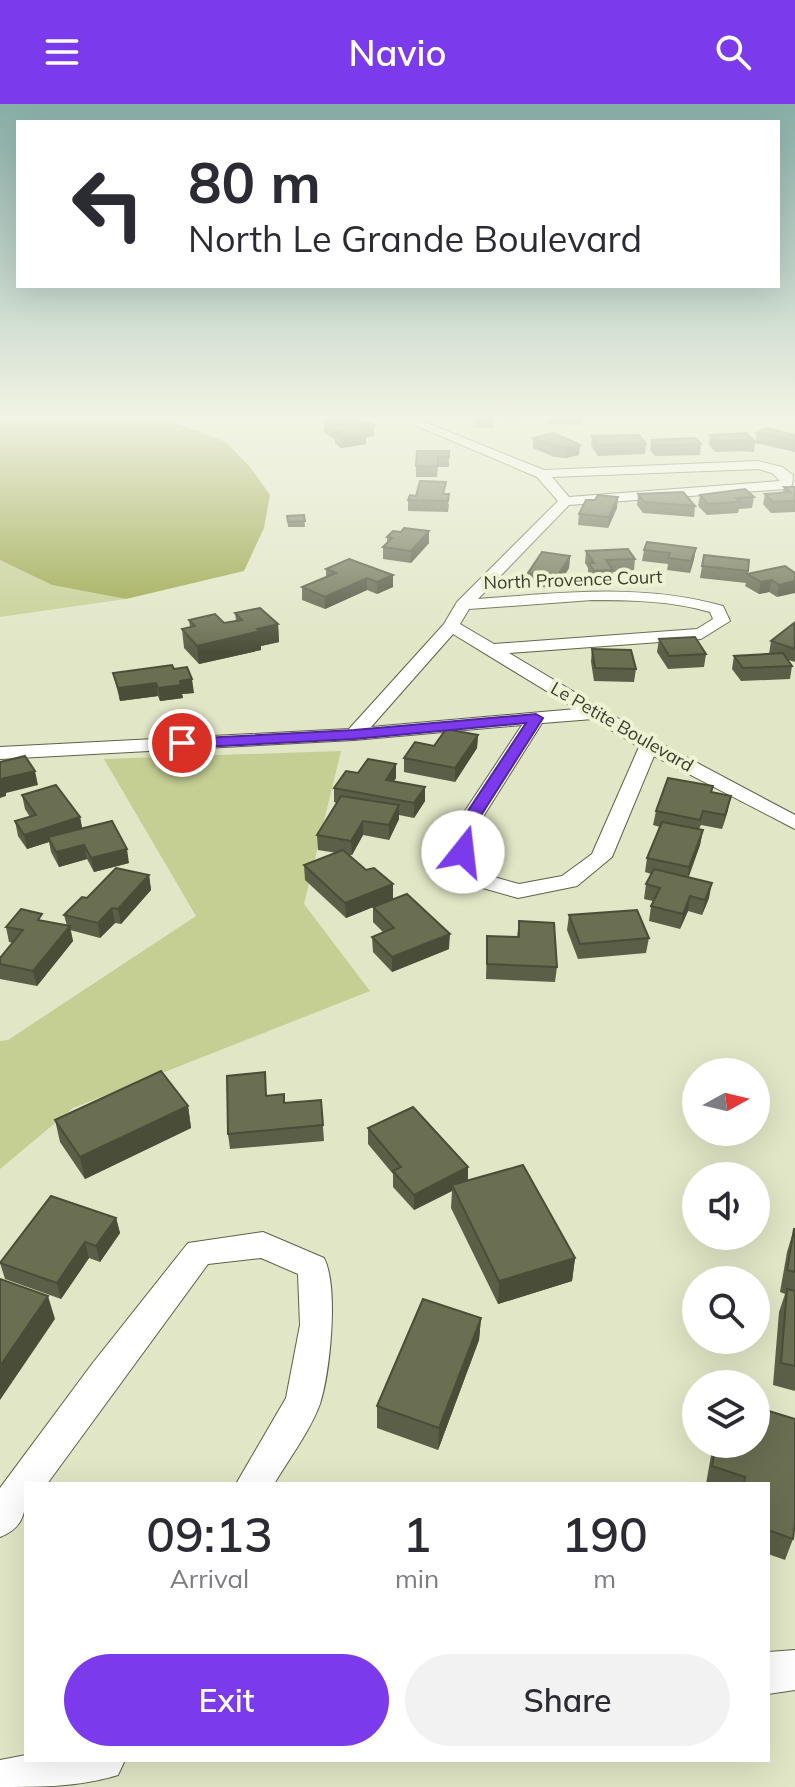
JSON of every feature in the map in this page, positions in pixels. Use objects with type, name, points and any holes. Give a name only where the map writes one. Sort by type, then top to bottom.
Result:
[{"type":"street","points":[[560,496],[565,501]]},
{"type":"street","points":[[354,734],[451,626],[463,605],[565,501],[650,496]]},
{"type":"street","name":"North Provence Court","points":[[463,605],[656,594],[693,600],[717,609],[722,621],[701,634],[487,650]]},
{"type":"street","name":"Le Petite Boulevard","points":[[451,626],[649,745],[795,823]]},
{"type":"street","points":[[0,753],[354,734],[597,713]]},
{"type":"street","points":[[536,718],[470,820],[463,852],[473,878],[518,891],[569,881],[601,857],[649,745]]},
{"type":"street","points":[[27,1482],[199,1252],[263,1245],[313,1267],[316,1325],[303,1402],[255,1482]]},
{"type":"street","points":[[0,1519],[24,1486]]},
{"type":"street","points":[[770,1673],[795,1670]]},
{"type":"street","points":[[0,1782],[88,1767]]},
{"type":"shaded area","points":[[0,496],[270,496],[264,528],[244,571],[126,599],[52,585],[0,560]]},
{"type":"shaded area","points":[[0,560],[52,585],[126,599],[0,617]]},
{"type":"shaded area","points":[[341,751],[304,904],[370,991],[73,1108],[0,1169],[0,1041],[8,1040],[196,916],[104,759]]},
{"type":"building","points":[[410,496],[449,496],[448,501],[408,500]]},
{"type":"building","points":[[598,496],[618,497],[609,517],[579,514],[586,500],[595,500]]},
{"type":"building","points":[[639,496],[686,496],[695,506],[644,502]]},
{"type":"building","points":[[700,496],[754,497],[736,498],[740,502],[708,504]]},
{"type":"building","points":[[767,496],[795,496],[795,501],[773,502]]},
{"type":"building","points":[[304,515],[305,521],[288,522],[287,516]]},
{"type":"building","points":[[404,528],[429,531],[411,551],[383,547],[392,538],[387,537],[393,531],[401,532]]},
{"type":"building","points":[[647,542],[696,548],[691,561],[668,558],[670,553],[644,550]]},
{"type":"building","points":[[628,549],[635,559],[606,560],[613,570],[594,571],[589,563],[594,563],[586,551]]},
{"type":"building","points":[[542,552],[570,556],[557,577],[528,573]]},
{"type":"building","points":[[704,555],[749,560],[748,571],[702,566]]},
{"type":"building","points":[[349,559],[393,575],[377,582],[367,578],[325,597],[302,587],[336,573],[326,569]]},
{"type":"building","points":[[785,566],[795,573],[795,581],[779,585],[772,580],[761,582],[747,574]]},
{"type":"building","points":[[260,608],[278,624],[197,646],[182,629],[195,626],[189,620],[215,614],[224,623],[242,620],[235,613]]},
{"type":"building","points":[[794,623],[795,649],[771,641]]},
{"type":"building","points":[[695,637],[706,654],[669,656],[659,639]]},
{"type":"building","points":[[592,649],[631,650],[636,669],[595,668]]},
{"type":"building","points":[[783,653],[792,666],[743,668],[734,656]]},
{"type":"building","points":[[172,665],[174,669],[187,667],[192,679],[180,681],[181,685],[158,688],[156,683],[118,688],[113,673]]},
{"type":"building","points":[[446,729],[478,735],[455,768],[404,758],[415,742],[434,746]]},
{"type":"building","points":[[25,756],[35,771],[1,779],[3,782],[0,783],[0,762]]},
{"type":"building","points":[[368,759],[396,764],[386,780],[425,787],[414,803],[334,788],[346,771],[358,773]]},
{"type":"building","points":[[668,778],[713,786],[711,792],[731,796],[725,815],[703,811],[700,820],[656,811]]},
{"type":"building","points":[[56,785],[80,817],[24,835],[15,821],[36,815],[22,795]]},
{"type":"building","points":[[341,796],[399,805],[389,825],[363,821],[351,841],[317,835]]},
{"type":"building","points":[[112,821],[127,849],[91,858],[84,845],[56,852],[48,837]]},
{"type":"building","points":[[662,822],[703,830],[689,867],[647,858]]},
{"type":"building","points":[[343,850],[366,870],[374,868],[393,884],[345,903],[304,865]]},
{"type":"building","points":[[116,868],[149,875],[118,909],[112,908],[98,923],[64,915],[82,897],[87,898]]},
{"type":"building","points":[[654,869],[712,883],[705,900],[690,896],[683,914],[651,906],[660,888],[646,884]]},
{"type":"building","points":[[407,894],[450,934],[392,957],[372,937],[394,928],[373,907]]},
{"type":"building","points":[[21,909],[42,914],[38,920],[70,926],[33,971],[0,964],[0,958],[23,930],[6,927]]},
{"type":"building","points":[[637,910],[649,938],[580,944],[569,915]]},
{"type":"building","points":[[519,921],[554,923],[557,967],[487,964],[487,936],[519,937]]},
{"type":"building","points":[[161,1071],[188,1106],[80,1157],[55,1120]]},
{"type":"building","points":[[265,1072],[266,1096],[284,1094],[284,1103],[321,1100],[323,1125],[228,1134],[227,1076]]},
{"type":"building","points":[[413,1107],[468,1167],[414,1195],[393,1171],[401,1167],[368,1128]]},
{"type":"building","points":[[523,1165],[575,1258],[499,1281],[452,1185]]},
{"type":"building","points":[[51,1196],[116,1218],[96,1246],[85,1242],[57,1283],[0,1263]]},
{"type":"building","points":[[795,1229],[795,1272],[787,1270]]},
{"type":"building","points":[[0,1279],[48,1296],[0,1366]]},
{"type":"building","points":[[787,1289],[795,1291],[795,1366],[781,1363]]},
{"type":"building","points":[[423,1299],[481,1318],[439,1428],[377,1406]]},
{"type":"building","points":[[770,1411],[795,1419],[793,1539],[770,1531],[770,1482],[744,1482],[745,1477],[712,1466],[713,1458],[770,1458]]},
{"type":"route","points":[[182,743],[354,734],[536,718],[470,820],[463,852]]}]
